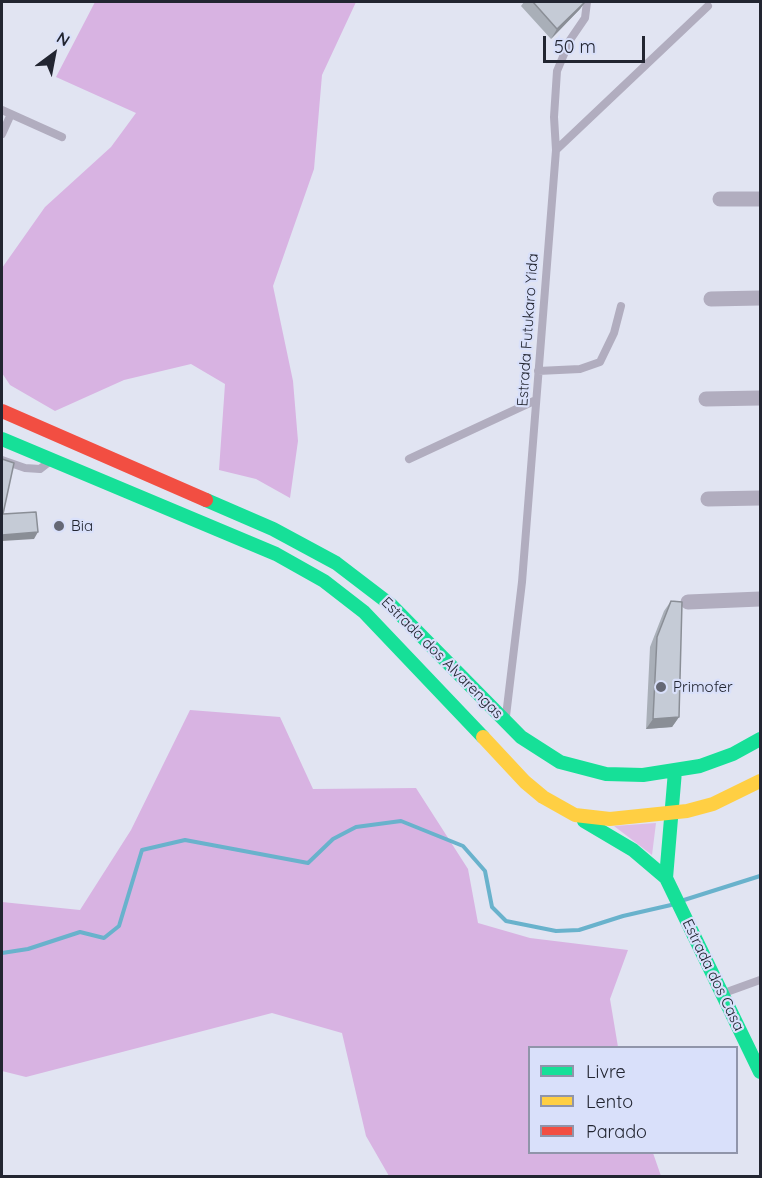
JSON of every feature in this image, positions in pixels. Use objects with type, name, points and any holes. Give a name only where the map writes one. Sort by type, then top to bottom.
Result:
[{"type":"main road","name":"Estrada dos Alvarengas","points":[[2,411],[273,529],[336,563],[392,605],[505,721],[541,751],[568,765],[620,775],[675,771],[724,758],[760,739]]},
{"type":"main road","name":"Estrada dos Alvarengas","points":[[2,439],[276,554],[324,581],[364,612],[525,782],[543,797],[575,815],[610,819],[670,814],[700,808],[760,781]]},
{"type":"main road","points":[[666,878],[666,852],[675,771]]},
{"type":"main road","points":[[666,852],[682,825],[700,808]]},
{"type":"main road","points":[[575,815],[633,850],[666,878]]},
{"type":"main road","name":"Estrada dos Casa","points":[[666,878],[760,1072]]},
{"type":"street","points":[[720,200],[760,199]]},
{"type":"street","points":[[711,299],[760,298]]},
{"type":"street","points":[[706,399],[760,398]]},
{"type":"street","points":[[708,499],[760,498]]},
{"type":"street","points":[[688,602],[760,599]]},
{"type":"lane","name":"Estrada Futukaro Yida","points":[[505,721],[523,571],[556,150],[557,71],[570,40],[585,18],[587,2]]},
{"type":"lane","points":[[556,150],[708,6]]},
{"type":"lane","points":[[2,110],[62,137]]},
{"type":"lane","points":[[2,134],[11,114]]},
{"type":"lane","points":[[538,371],[580,369],[600,362],[614,333],[621,306]]},
{"type":"lane","points":[[410,459],[536,400]]},
{"type":"lane","points":[[2,460],[25,468],[40,469],[50,461]]},
{"type":"lane","points":[[723,994],[760,980]]},
{"type":"shaded area","points":[[95,2],[356,2],[322,75],[314,169],[273,286],[293,381],[298,441],[290,498],[256,479],[219,470],[225,384],[191,364],[124,380],[55,411],[10,385],[2,373],[2,268],[45,207],[111,147],[136,113],[56,77]]},
{"type":"shaded area","points":[[190,710],[280,717],[313,789],[416,788],[468,869],[478,923],[530,938],[628,950],[610,999],[618,1046],[528,1046],[528,1154],[653,1154],[661,1176],[389,1176],[366,1136],[342,1033],[272,1013],[26,1077],[2,1071],[2,902],[80,910],[131,830]]},
{"type":"shaded area","points":[[656,823],[652,855],[614,826]]},
{"type":"building","points":[[533,2],[585,2],[557,29]]},
{"type":"building","points":[[2,459],[14,463],[3,514],[36,512],[38,532],[2,535]]},
{"type":"building","name":"Primofer","points":[[671,601],[682,602],[679,717],[653,719],[657,637]]},
{"type":"waterway","points":[[2,953],[28,949],[80,932],[104,938],[119,926],[142,850],[185,840],[308,863],[333,839],[356,827],[401,821],[463,846],[485,871],[492,907],[506,921],[556,931],[579,930],[623,916],[671,905]]},
{"type":"waterway","points":[[684,900],[760,876]]},
{"type":"traffic: fast","points":[[2,439],[276,554],[324,581],[364,612],[483,737]]},
{"type":"traffic: fast","points":[[206,500],[273,529],[336,563],[391,605],[521,737],[560,762],[606,774],[643,775],[700,766],[733,754],[760,739]]},
{"type":"traffic: fast","points":[[666,878],[675,771]]},
{"type":"traffic: fast","points":[[584,821],[633,850],[666,878],[760,1072]]},
{"type":"traffic: slow","points":[[483,737],[525,782],[543,797],[575,815],[610,819],[687,811],[713,804],[760,781]]},
{"type":"traffic: jam","points":[[2,411],[206,500]]},
{"type":"place","name":"Bia","points":[[59,526]]},
{"type":"place","name":"Primofer","points":[[661,687]]}]
